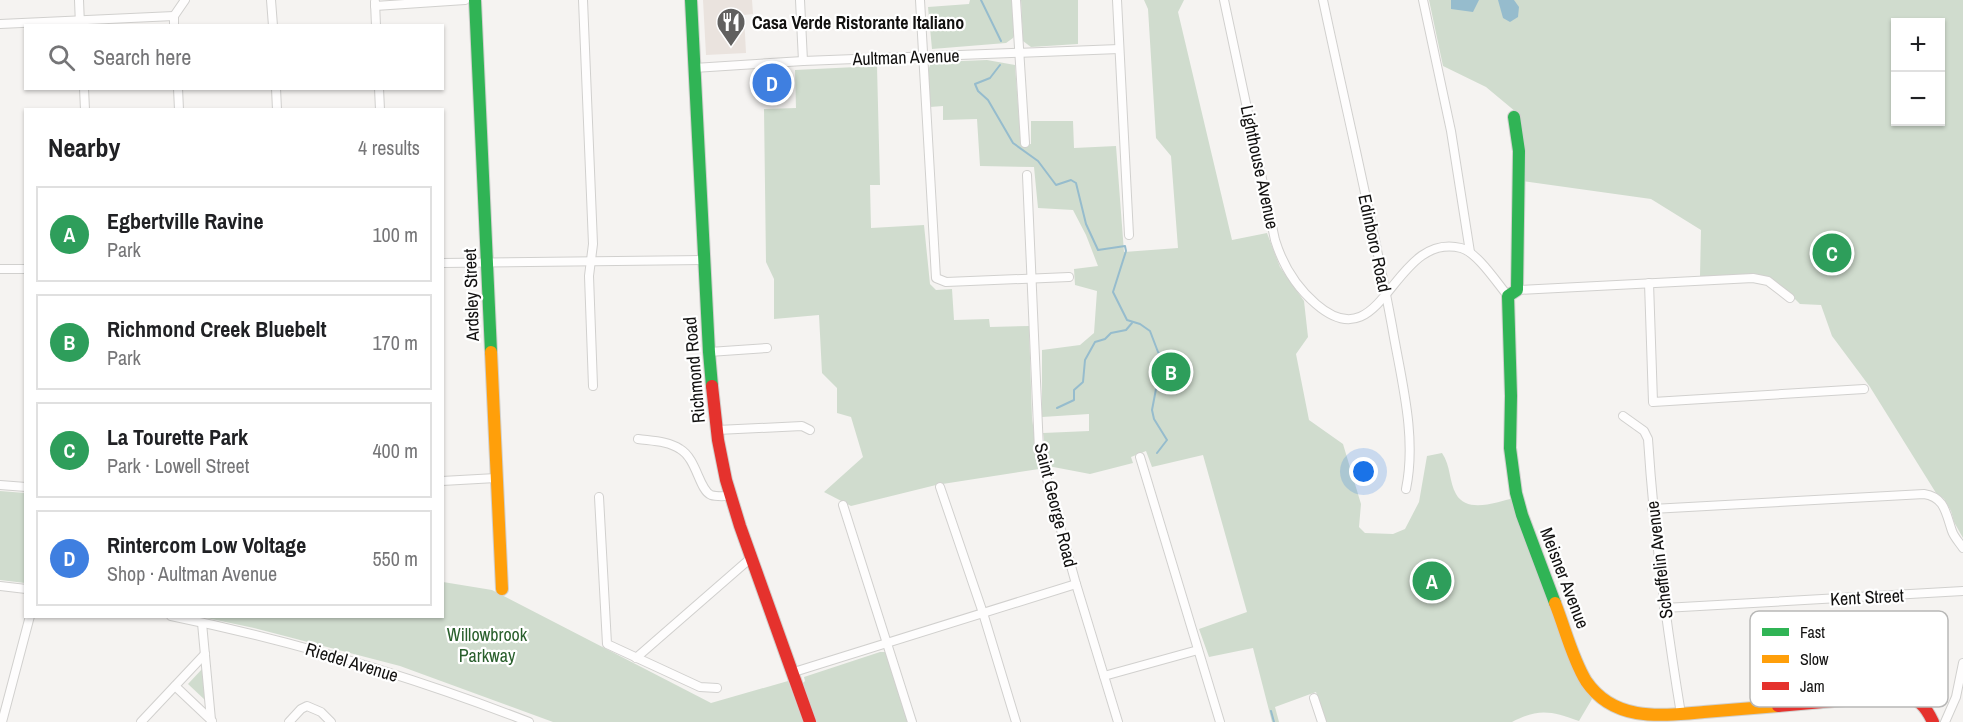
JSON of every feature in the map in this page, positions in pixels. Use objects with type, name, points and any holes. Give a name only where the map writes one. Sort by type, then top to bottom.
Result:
[{"type":"street","points":[[79,0],[80,23]]},
{"type":"street","points":[[0,24],[174,21],[185,0]]},
{"type":"street","points":[[272,0],[273,24]]},
{"type":"street","points":[[376,24],[375,3],[465,0]]},
{"type":"street","name":"Ardsley Street","points":[[475,0],[502,589]]},
{"type":"street","points":[[583,0],[593,244],[589,276],[593,386]]},
{"type":"street","name":"Richmond Road","points":[[691,0],[709,352],[717,430],[730,496],[810,722]]},
{"type":"street","points":[[800,0],[803,61]]},
{"type":"street","points":[[920,0],[935,274],[938,280],[946,282],[1069,277]]},
{"type":"street","points":[[1016,0],[1025,143]]},
{"type":"street","points":[[1117,0],[1129,235]]},
{"type":"street","name":"Lighthouse Avenue","points":[[1224,0],[1280,256],[1287,270],[1300,290],[1320,308],[1332,315],[1349,319],[1359,317],[1376,308],[1386,294]]},
{"type":"street","name":"Edinboro Road","points":[[1323,0],[1386,294],[1404,396],[1410,464],[1406,489]]},
{"type":"street","points":[[1423,0],[1451,131],[1470,252]]},
{"type":"street","name":"Aultman Avenue","points":[[694,68],[803,61],[1119,49]]},
{"type":"street","points":[[84,90],[85,108]]},
{"type":"street","points":[[178,90],[179,108]]},
{"type":"street","points":[[276,90],[278,108]]},
{"type":"street","points":[[379,90],[380,108]]},
{"type":"street","name":"Meisner Avenue","points":[[1514,117],[1519,151],[1512,293],[1510,448],[1516,493],[1522,515],[1580,671],[1600,697],[1627,714],[1654,719],[1682,714],[1762,707]]},
{"type":"street","name":"Saint George Road","points":[[1027,175],[1039,450],[1076,584],[1118,722]]},
{"type":"street","points":[[1386,294],[1414,260],[1423,253],[1443,247],[1462,248],[1470,252],[1512,293],[1753,278],[1768,281],[1790,298]]},
{"type":"street","points":[[444,263],[704,260]]},
{"type":"street","points":[[0,269],[24,269]]},
{"type":"street","points":[[1648,283],[1653,402],[1864,389]]},
{"type":"street","points":[[709,352],[767,348]]},
{"type":"street","name":"Scheffelin Avenue","points":[[1623,416],[1644,431],[1648,439],[1652,509],[1664,608],[1682,714]]},
{"type":"street","points":[[717,430],[802,426],[810,430]]},
{"type":"street","points":[[639,440],[672,445],[681,449],[695,466],[705,491],[715,496],[730,496]]},
{"type":"street","points":[[1140,457],[1220,722]]},
{"type":"street","points":[[444,481],[496,478]]},
{"type":"street","points":[[0,485],[24,487]]},
{"type":"street","points":[[940,487],[1016,722]]},
{"type":"street","points":[[1652,509],[1924,494],[1936,498],[1944,507],[1952,530],[1963,548]]},
{"type":"street","points":[[599,497],[608,644],[700,687],[717,688]]},
{"type":"street","points":[[843,505],[912,722]]},
{"type":"street","points":[[636,658],[752,557]]},
{"type":"street","points":[[794,672],[1076,584]]},
{"type":"street","points":[[0,586],[24,589]]},
{"type":"street","name":"Kent Street","points":[[1664,608],[1963,591]]},
{"type":"street","points":[[2,722],[29,618]]},
{"type":"street","name":"Riedel Avenue","points":[[180,618],[319,651],[446,691],[508,718],[529,722]]},
{"type":"street","points":[[202,623],[212,721]]},
{"type":"street","points":[[1104,676],[1198,650]]},
{"type":"street","points":[[141,722],[205,654]]},
{"type":"street","points":[[1945,722],[1956,697],[1963,663]]},
{"type":"street","points":[[175,686],[212,721]]},
{"type":"street","points":[[1314,698],[1322,722]]},
{"type":"street","points":[[289,722],[307,706],[321,712],[331,722]]},
{"type":"street","name":"Meisner Avenue","points":[[1924,707],[1933,722]]},
{"type":"shaded area","points":[[703,0],[752,0],[753,14],[744,15],[746,53],[706,55]]},
{"type":"green space","points":[[970,0],[1013,0],[1015,34],[1013,38],[1006,43],[932,49],[928,7],[969,4]]},
{"type":"green space","points":[[1021,0],[1078,0],[1078,44],[1031,47],[1023,41]]},
{"type":"green space","points":[[1144,0],[1184,0],[1178,12],[1232,240],[1267,233],[1280,267],[1304,301],[1308,337],[1296,354],[1309,420],[1343,444],[1361,504],[1359,527],[1365,533],[1393,534],[1405,529],[1419,502],[1427,456],[1442,453],[1456,494],[1467,504],[1491,504],[1514,498],[1547,600],[1575,666],[1592,699],[1579,721],[1553,713],[1538,713],[1512,722],[1326,722],[1316,692],[1275,707],[1279,722],[1272,722],[1253,648],[1209,657],[1199,629],[1247,612],[1203,455],[1152,467],[1146,451],[1131,457],[1133,463],[1090,474],[1048,466],[1043,433],[1089,431],[1089,414],[1042,417],[1042,350],[1080,345],[1094,333],[1097,291],[1075,285],[1074,269],[1098,266],[1073,210],[1038,208],[1034,167],[980,166],[977,119],[943,120],[943,106],[930,107],[928,71],[930,65],[936,62],[987,60],[1015,65],[1021,145],[1031,144],[1031,121],[1073,121],[1074,148],[1116,146],[1124,252],[1178,248],[1171,156],[1156,138],[1148,9]]},
{"type":"green space","points":[[1429,0],[1963,0],[1963,538],[1944,499],[1936,493],[1870,387],[1832,336],[1821,305],[1800,304],[1793,297],[1758,276],[1700,276],[1701,230],[1651,199],[1523,181],[1516,112],[1486,87],[1443,66]]},
{"type":"green space","points":[[877,66],[880,185],[870,185],[871,228],[924,225],[930,284],[936,290],[952,289],[954,320],[989,319],[990,327],[1029,326],[1032,418],[1039,469],[936,485],[851,506],[824,492],[863,457],[851,417],[837,413],[837,388],[822,373],[819,315],[774,319],[774,279],[766,262],[764,109],[796,108],[795,70]]},
{"type":"green space","points":[[0,491],[24,493],[24,583],[0,580]]},
{"type":"green space","name":"Willowbrook Parkway","points":[[444,582],[492,590],[711,703],[788,681],[803,722],[553,722],[400,666],[207,618],[444,618]]},
{"type":"green space","points":[[886,652],[909,722],[817,722],[803,683],[804,677]]},
{"type":"green space","points":[[203,668],[205,700],[188,684]]},
{"type":"water","points":[[1451,0],[1479,0],[1473,12],[1451,9]]},
{"type":"water","points":[[1498,0],[1514,0],[1519,7],[1518,17],[1510,22],[1503,18]]},
{"type":"waterway","points":[[981,0],[1001,41]]},
{"type":"waterway","points":[[1000,65],[990,78],[975,84],[978,91],[988,100],[1013,143],[1038,161],[1056,185],[1071,180],[1076,183],[1086,224],[1098,250],[1125,246],[1126,251],[1113,292],[1127,320],[1140,324],[1150,331],[1158,352],[1167,361],[1167,374],[1156,389],[1152,410],[1154,419],[1167,440],[1157,453]]},
{"type":"waterway","points":[[1057,408],[1074,400],[1074,390],[1083,382],[1085,360],[1095,342],[1105,339],[1111,333],[1126,330],[1132,323]]},
{"type":"waterway","points":[[1271,711],[1274,722]]},
{"type":"traffic: fast","points":[[475,0],[491,352]]},
{"type":"traffic: fast","points":[[691,0],[712,386]]},
{"type":"traffic: fast","points":[[1514,117],[1519,151],[1517,290],[1508,296],[1510,448],[1516,493],[1522,515],[1555,603]]},
{"type":"traffic: slow","points":[[491,352],[502,589]]},
{"type":"traffic: slow","points":[[1555,603],[1581,672],[1597,694],[1610,704],[1624,710],[1655,715],[1765,707]]},
{"type":"traffic: jam","points":[[712,386],[718,440],[726,480],[740,526],[810,722]]},
{"type":"traffic: jam","points":[[1923,707],[1933,722]]},
{"type":"place","name":"Casa Verde Ristorante Italiano","points":[[731,48]]},
{"type":"place","name":"Rintercom Low Voltage","points":[[772,83]]},
{"type":"place","name":"La Tourette Park","points":[[1832,253]]},
{"type":"place","name":"Richmond Creek Bluebelt","points":[[1171,372]]},
{"type":"place","name":"Egbertville Ravine","points":[[1432,581]]}]
